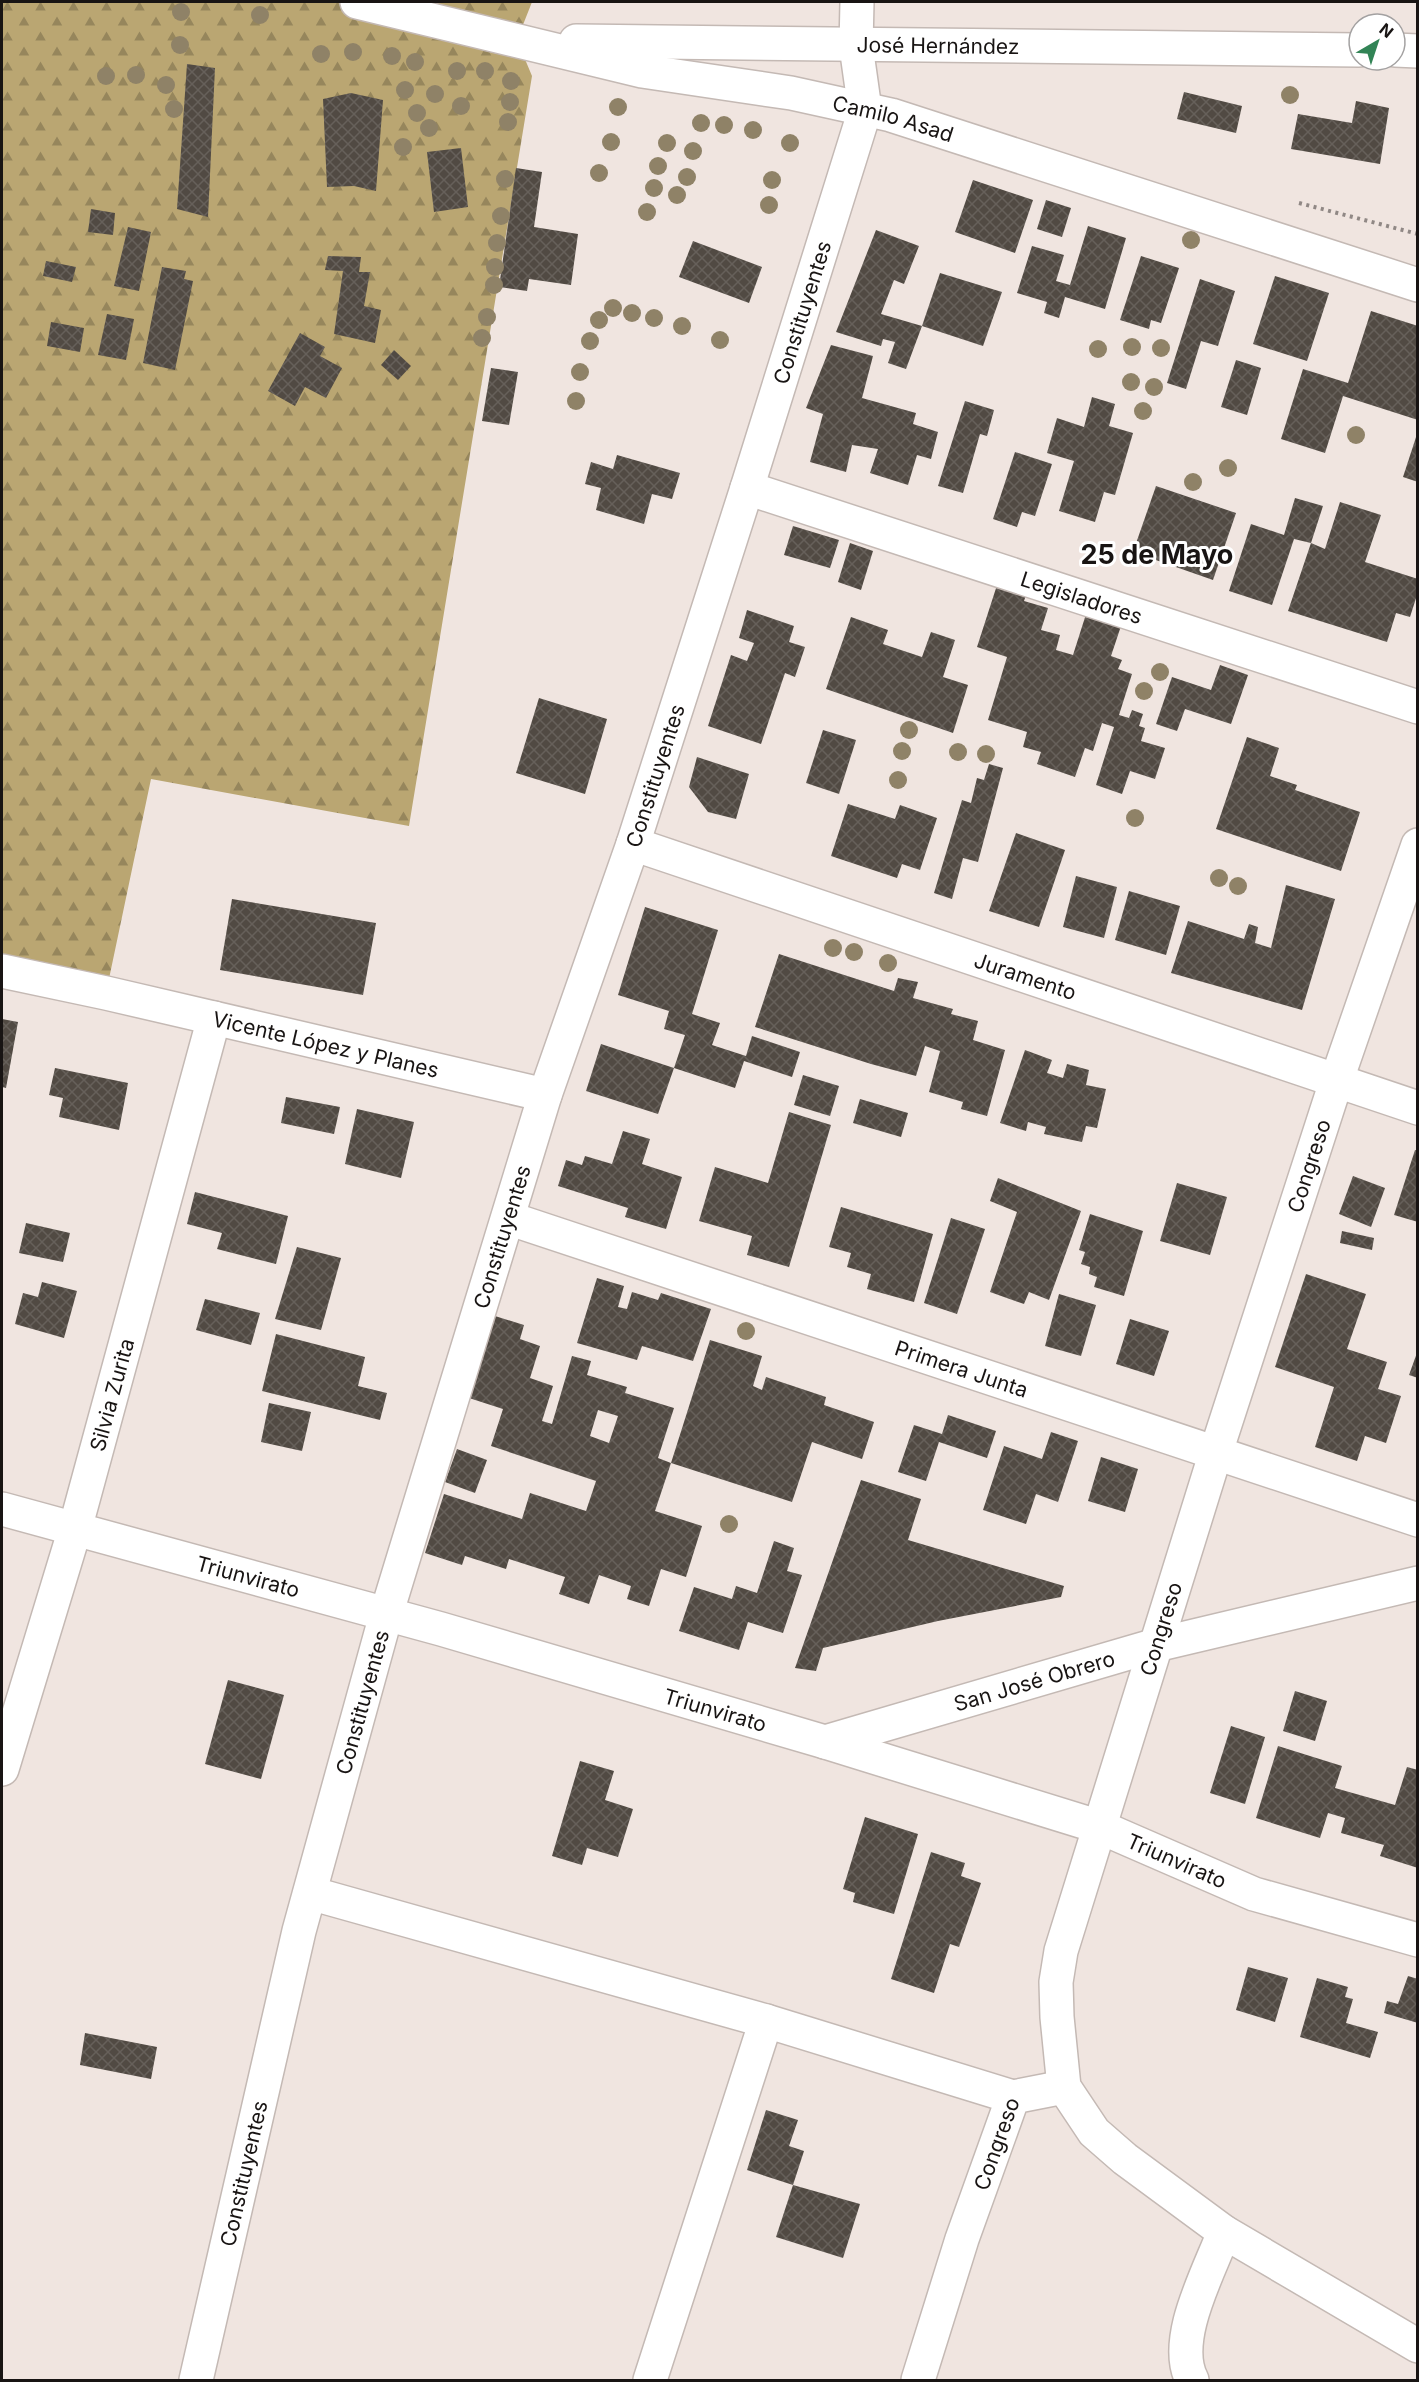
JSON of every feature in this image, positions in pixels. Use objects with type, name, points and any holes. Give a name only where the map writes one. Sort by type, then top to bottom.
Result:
[{"type":"street","name":"Camilo Asad","points":[[357,2],[642,71],[791,93],[891,115],[1418,285]]},
{"type":"street","points":[[857,2],[856,46],[865,110]]},
{"type":"street","name":"José Hernández","points":[[517,40],[856,46],[1347,50]]},
{"type":"street","name":"Constituyentes","points":[[196,2380],[310,1893],[386,1615],[545,1095],[633,844],[865,110]]},
{"type":"street","name":"Legisladores","points":[[747,489],[1418,707]]},
{"type":"street","name":"Juramento","points":[[633,844],[1418,1108]]},
{"type":"street","name":"Congreso","points":[[918,2380],[962,2239],[1013,2097],[1064,2087],[1056,1982],[1061,1951],[1216,1452],[1336,1082],[1418,845]]},
{"type":"street","name":"Vicente López y Planes","points":[[2,971],[545,1095]]},
{"type":"street","name":"Silvia Zurita","points":[[2,1769],[75,1530],[214,1018]]},
{"type":"street","name":"Primera Junta","points":[[508,1218],[1418,1520]]},
{"type":"street","name":"Triunvirato","points":[[2,1509],[441,1629],[825,1742],[1100,1827],[1254,1894],[1418,1940]]},
{"type":"street","name":"San José Obrero","points":[[825,1742],[1156,1645],[1418,1583]]},
{"type":"street","points":[[310,1893],[766,2021],[1013,2097]]},
{"type":"street","points":[[650,2380],[766,2021]]},
{"type":"street","points":[[1064,2087],[1094,2132],[1224,2232],[1418,2346]]},
{"type":"street","points":[[1192,2380],[1186,2369],[1188,2326],[1224,2232]]},
{"type":"path","points":[[1293,202],[1418,234]]},
{"type":"green space","points":[[2,2],[532,2],[517,40],[532,76],[409,826],[151,779],[106,993],[2,971]]},
{"type":"building","points":[[187,64],[215,68],[208,217],[177,209]]},
{"type":"building","points":[[1184,92],[1242,106],[1236,133],[1177,119]]},
{"type":"building","points":[[351,93],[383,100],[376,191],[354,186],[327,187],[323,99]]},
{"type":"building","points":[[1356,101],[1389,108],[1380,164],[1291,149],[1298,114],[1352,123]]},
{"type":"building","points":[[461,148],[468,207],[434,212],[427,152]]},
{"type":"building","points":[[516,168],[542,172],[534,227],[578,234],[571,285],[529,279],[527,291],[499,287]]},
{"type":"building","points":[[973,180],[1033,200],[1015,253],[955,232]]},
{"type":"building","points":[[1046,200],[1071,208],[1062,237],[1037,229]]},
{"type":"building","points":[[91,209],[115,213],[113,235],[88,232]]},
{"type":"building","points":[[1088,226],[1126,238],[1105,309],[1065,297],[1059,318],[1044,313],[1047,302],[1017,293],[1032,246],[1064,255],[1056,281],[1070,285]]},
{"type":"building","points":[[128,227],[151,232],[139,291],[114,286]]},
{"type":"building","points":[[876,230],[919,246],[904,284],[894,280],[881,314],[922,326],[906,369],[888,363],[895,342],[883,339],[881,346],[836,332]]},
{"type":"building","points":[[693,241],[762,267],[749,303],[679,277]]},
{"type":"building","points":[[328,256],[361,257],[359,272],[370,272],[364,306],[381,310],[375,343],[334,334],[343,271],[325,270]]},
{"type":"building","points":[[1141,256],[1179,268],[1161,323],[1151,320],[1149,329],[1120,320]]},
{"type":"building","points":[[46,261],[76,267],[72,282],[43,276]]},
{"type":"building","points":[[162,267],[186,271],[184,279],[193,281],[175,370],[143,363]]},
{"type":"building","points":[[940,273],[1002,292],[983,346],[922,326]]},
{"type":"building","points":[[1275,276],[1329,293],[1307,361],[1253,344]]},
{"type":"building","points":[[1200,279],[1235,291],[1218,346],[1201,341],[1186,389],[1167,383]]},
{"type":"building","points":[[1371,311],[1418,326],[1418,420],[1343,396],[1325,453],[1281,439],[1303,369],[1348,383]]},
{"type":"building","points":[[107,314],[134,319],[126,360],[98,355]]},
{"type":"building","points":[[51,322],[84,328],[80,352],[47,346]]},
{"type":"building","points":[[300,333],[325,347],[320,356],[342,368],[326,398],[305,387],[295,406],[268,391]]},
{"type":"building","points":[[831,345],[873,356],[862,398],[916,413],[913,424],[938,432],[931,459],[917,455],[908,485],[870,473],[878,449],[852,445],[846,472],[810,462],[823,414],[806,408]]},
{"type":"building","points":[[394,350],[411,366],[398,380],[381,365]]},
{"type":"building","points":[[1236,360],[1261,368],[1247,415],[1221,407]]},
{"type":"building","points":[[491,368],[518,372],[509,425],[482,421]]},
{"type":"building","points":[[1092,397],[1115,404],[1109,426],[1133,433],[1115,495],[1104,492],[1095,522],[1059,511],[1074,461],[1047,453],[1057,418],[1084,427]]},
{"type":"building","points":[[965,401],[994,410],[987,436],[980,434],[963,493],[938,486]]},
{"type":"building","points":[[1418,431],[1418,482],[1403,477]]},
{"type":"building","points":[[1015,452],[1052,464],[1035,516],[1022,512],[1017,527],[993,519]]},
{"type":"building","points":[[617,455],[680,473],[672,499],[652,494],[644,524],[596,510],[601,488],[585,484],[591,462],[613,469]]},
{"type":"building","points":[[1156,486],[1236,513],[1213,580],[1133,552]]},
{"type":"building","points":[[1295,498],[1323,506],[1311,543],[1294,539],[1272,605],[1229,591],[1251,524],[1284,535]]},
{"type":"building","points":[[1340,502],[1381,515],[1365,562],[1418,579],[1418,592],[1410,617],[1396,613],[1387,642],[1288,611],[1311,543],[1325,549]]},
{"type":"building","points":[[793,526],[839,540],[830,568],[784,555]]},
{"type":"building","points":[[850,543],[873,551],[861,590],[838,582]]},
{"type":"building","points":[[998,582],[1027,592],[1024,601],[1048,608],[1041,630],[1060,635],[1056,650],[1073,655],[1087,611],[1122,623],[1111,656],[1122,660],[1118,669],[1132,674],[1119,715],[1129,718],[1132,710],[1143,714],[1139,726],[1145,728],[1141,741],[1165,748],[1155,779],[1130,771],[1122,794],[1096,785],[1114,727],[1102,723],[1093,751],[1085,748],[1075,777],[1037,764],[1041,752],[1023,747],[1027,732],[988,720],[1007,657],[977,647]]},
{"type":"building","points":[[747,610],[794,626],[789,642],[805,647],[795,677],[785,673],[761,744],[708,726],[731,655],[747,661],[754,643],[739,638]]},
{"type":"building","points":[[851,617],[888,630],[883,644],[922,657],[931,632],[955,640],[943,677],[968,685],[953,733],[826,689]]},
{"type":"building","points":[[1220,665],[1248,675],[1231,724],[1185,709],[1177,731],[1156,724],[1172,677],[1211,690]]},
{"type":"building","points":[[539,698],[607,719],[585,794],[516,773]]},
{"type":"building","points":[[823,730],[856,740],[839,794],[806,783]]},
{"type":"building","points":[[1247,737],[1279,748],[1270,776],[1297,785],[1295,790],[1360,812],[1341,871],[1216,829]]},
{"type":"building","points":[[697,757],[749,774],[736,819],[708,812],[689,787]]},
{"type":"building","points":[[989,764],[1003,768],[978,862],[963,858],[952,899],[934,893],[962,800],[971,803],[977,778],[984,780]]},
{"type":"building","points":[[848,804],[895,819],[900,805],[937,818],[920,870],[902,864],[897,878],[831,856]]},
{"type":"building","points":[[1016,833],[1065,850],[1039,927],[989,911]]},
{"type":"building","points":[[1076,876],[1117,887],[1104,938],[1063,927]]},
{"type":"building","points":[[1286,885],[1335,899],[1302,1010],[1171,973],[1188,921],[1244,939],[1249,924],[1258,927],[1255,943],[1271,948]]},
{"type":"building","points":[[1129,891],[1180,906],[1166,955],[1115,940]]},
{"type":"building","points":[[232,899],[376,923],[363,995],[220,970]]},
{"type":"building","points":[[645,907],[718,930],[692,1014],[720,1023],[712,1045],[746,1056],[752,1036],[800,1052],[792,1077],[744,1061],[735,1088],[674,1068],[685,1035],[664,1029],[669,1011],[618,995]]},
{"type":"building","points":[[779,954],[894,991],[898,978],[918,982],[913,998],[953,1009],[951,1014],[978,1021],[973,1040],[1005,1050],[987,1116],[961,1109],[963,1102],[929,1092],[940,1051],[925,1046],[916,1076],[755,1027]]},
{"type":"building","points":[[2,1019],[18,1022],[6,1088],[2,1087]]},
{"type":"building","points":[[601,1044],[674,1068],[658,1114],[586,1091]]},
{"type":"building","points":[[1025,1050],[1052,1060],[1047,1073],[1063,1078],[1067,1064],[1089,1070],[1086,1085],[1106,1089],[1097,1128],[1086,1126],[1082,1142],[1044,1134],[1046,1127],[1028,1122],[1026,1131],[1000,1123]]},
{"type":"building","points":[[55,1068],[128,1083],[119,1130],[59,1117],[63,1098],[49,1095]]},
{"type":"building","points":[[803,1075],[839,1086],[830,1116],[794,1105]]},
{"type":"building","points":[[286,1097],[340,1107],[334,1134],[281,1123]]},
{"type":"building","points":[[860,1099],[908,1113],[901,1137],[853,1123]]},
{"type":"building","points":[[357,1109],[414,1122],[401,1178],[345,1164]]},
{"type":"building","points":[[789,1112],[831,1125],[789,1267],[747,1255],[752,1236],[699,1221],[715,1167],[768,1183]]},
{"type":"building","points":[[623,1131],[650,1139],[642,1164],[682,1177],[666,1229],[625,1217],[628,1208],[558,1186],[566,1160],[582,1165],[585,1156],[612,1164]]},
{"type":"building","points":[[1415,1150],[1418,1151],[1418,1222],[1394,1215]]},
{"type":"building","points":[[1353,1176],[1385,1188],[1371,1227],[1339,1214]]},
{"type":"building","points":[[998,1178],[1081,1211],[1049,1300],[1029,1292],[1024,1304],[990,1292],[1017,1212],[990,1201]]},
{"type":"building","points":[[1177,1183],[1227,1197],[1210,1255],[1160,1241]]},
{"type":"building","points":[[195,1192],[288,1216],[276,1264],[217,1249],[222,1233],[187,1224]]},
{"type":"building","points":[[841,1207],[933,1234],[914,1302],[867,1289],[871,1274],[847,1267],[851,1253],[829,1247]]},
{"type":"building","points":[[1090,1214],[1143,1231],[1124,1296],[1094,1287],[1097,1277],[1089,1274],[1090,1267],[1081,1264],[1085,1252],[1079,1250]]},
{"type":"building","points":[[951,1218],[985,1229],[957,1314],[924,1303]]},
{"type":"building","points":[[26,1223],[70,1233],[63,1262],[19,1253]]},
{"type":"building","points":[[1342,1231],[1374,1238],[1372,1250],[1340,1243]]},
{"type":"building","points":[[297,1247],[341,1258],[321,1330],[275,1319]]},
{"type":"building","points":[[1306,1274],[1366,1294],[1347,1349],[1387,1362],[1378,1389],[1401,1396],[1386,1443],[1365,1436],[1357,1461],[1315,1447],[1334,1387],[1275,1367]]},
{"type":"building","points":[[597,1278],[624,1286],[618,1307],[627,1309],[632,1292],[658,1300],[661,1293],[711,1309],[693,1361],[642,1346],[637,1360],[577,1343]]},
{"type":"building","points":[[42,1282],[77,1291],[64,1338],[15,1324],[23,1293],[38,1297]]},
{"type":"building","points":[[1059,1294],[1096,1305],[1081,1356],[1045,1346]]},
{"type":"building","points":[[205,1299],[260,1313],[251,1345],[196,1330]]},
{"type":"building","points":[[495,1316],[524,1325],[520,1339],[540,1346],[530,1378],[553,1386],[542,1421],[552,1424],[572,1356],[591,1361],[587,1375],[627,1387],[625,1393],[674,1408],[658,1458],[671,1463],[655,1511],[702,1526],[686,1577],[661,1569],[649,1606],[627,1599],[631,1586],[599,1575],[589,1604],[559,1594],[565,1577],[509,1559],[506,1569],[465,1556],[462,1565],[425,1553],[444,1494],[522,1519],[530,1493],[586,1511],[596,1481],[491,1446],[503,1409],[469,1398]],"holes":[[[598,1410],[618,1416],[609,1443],[590,1436]]]},
{"type":"building","points":[[1130,1319],[1169,1331],[1154,1376],[1116,1364]]},
{"type":"building","points":[[276,1334],[365,1357],[358,1386],[387,1393],[380,1420],[262,1391]]},
{"type":"building","points":[[710,1340],[762,1356],[753,1386],[762,1390],[766,1377],[826,1397],[824,1405],[874,1422],[862,1459],[812,1442],[792,1502],[671,1463]]},
{"type":"building","points":[[1418,1350],[1418,1378],[1409,1375]]},
{"type":"building","points":[[269,1403],[311,1412],[302,1451],[261,1442]]},
{"type":"building","points":[[948,1415],[996,1431],[987,1458],[939,1442],[926,1481],[898,1472],[914,1425],[942,1434]]},
{"type":"building","points":[[1051,1432],[1078,1441],[1058,1502],[1036,1494],[1026,1524],[983,1510],[1004,1446],[1042,1459]]},
{"type":"building","points":[[457,1449],[487,1460],[475,1493],[445,1482]]},
{"type":"building","points":[[1101,1457],[1138,1469],[1125,1512],[1088,1501]]},
{"type":"building","points":[[861,1480],[921,1499],[908,1540],[1064,1586],[1061,1597],[938,1621],[823,1648],[816,1671],[795,1668]]},
{"type":"building","points":[[774,1541],[794,1548],[787,1571],[802,1575],[783,1633],[748,1622],[739,1650],[679,1631],[694,1587],[732,1599],[736,1586],[757,1593]]},
{"type":"building","points":[[228,1680],[284,1695],[261,1779],[205,1764]]},
{"type":"building","points":[[1295,1691],[1327,1701],[1315,1741],[1283,1731]]},
{"type":"building","points":[[1231,1726],[1265,1737],[1245,1804],[1210,1793]]},
{"type":"building","points":[[1278,1746],[1342,1766],[1335,1788],[1395,1805],[1407,1767],[1418,1770],[1418,1868],[1380,1856],[1384,1845],[1341,1833],[1345,1818],[1328,1813],[1320,1838],[1256,1818]]},
{"type":"building","points":[[580,1761],[614,1771],[605,1800],[633,1809],[618,1857],[587,1848],[582,1865],[552,1856]]},
{"type":"building","points":[[865,1817],[918,1834],[894,1914],[853,1902],[855,1893],[843,1889]]},
{"type":"building","points":[[931,1852],[965,1863],[961,1876],[981,1883],[959,1947],[950,1944],[934,1993],[891,1979]]},
{"type":"building","points":[[1248,1967],[1288,1978],[1275,2022],[1236,2010]]},
{"type":"building","points":[[1408,1976],[1418,1979],[1418,2023],[1384,2013],[1387,2001],[1398,2004]]},
{"type":"building","points":[[1317,1978],[1348,1987],[1345,1997],[1353,1999],[1346,2023],[1378,2032],[1370,2058],[1300,2037]]},
{"type":"building","points":[[85,2033],[157,2047],[151,2079],[80,2065]]},
{"type":"building","points":[[766,2110],[798,2120],[789,2146],[804,2151],[793,2185],[747,2170]]},
{"type":"building","points":[[793,2185],[860,2204],[843,2258],[776,2237]]},
{"type":"district","name":"25 de Mayo","points":[[1157,554]]}]
